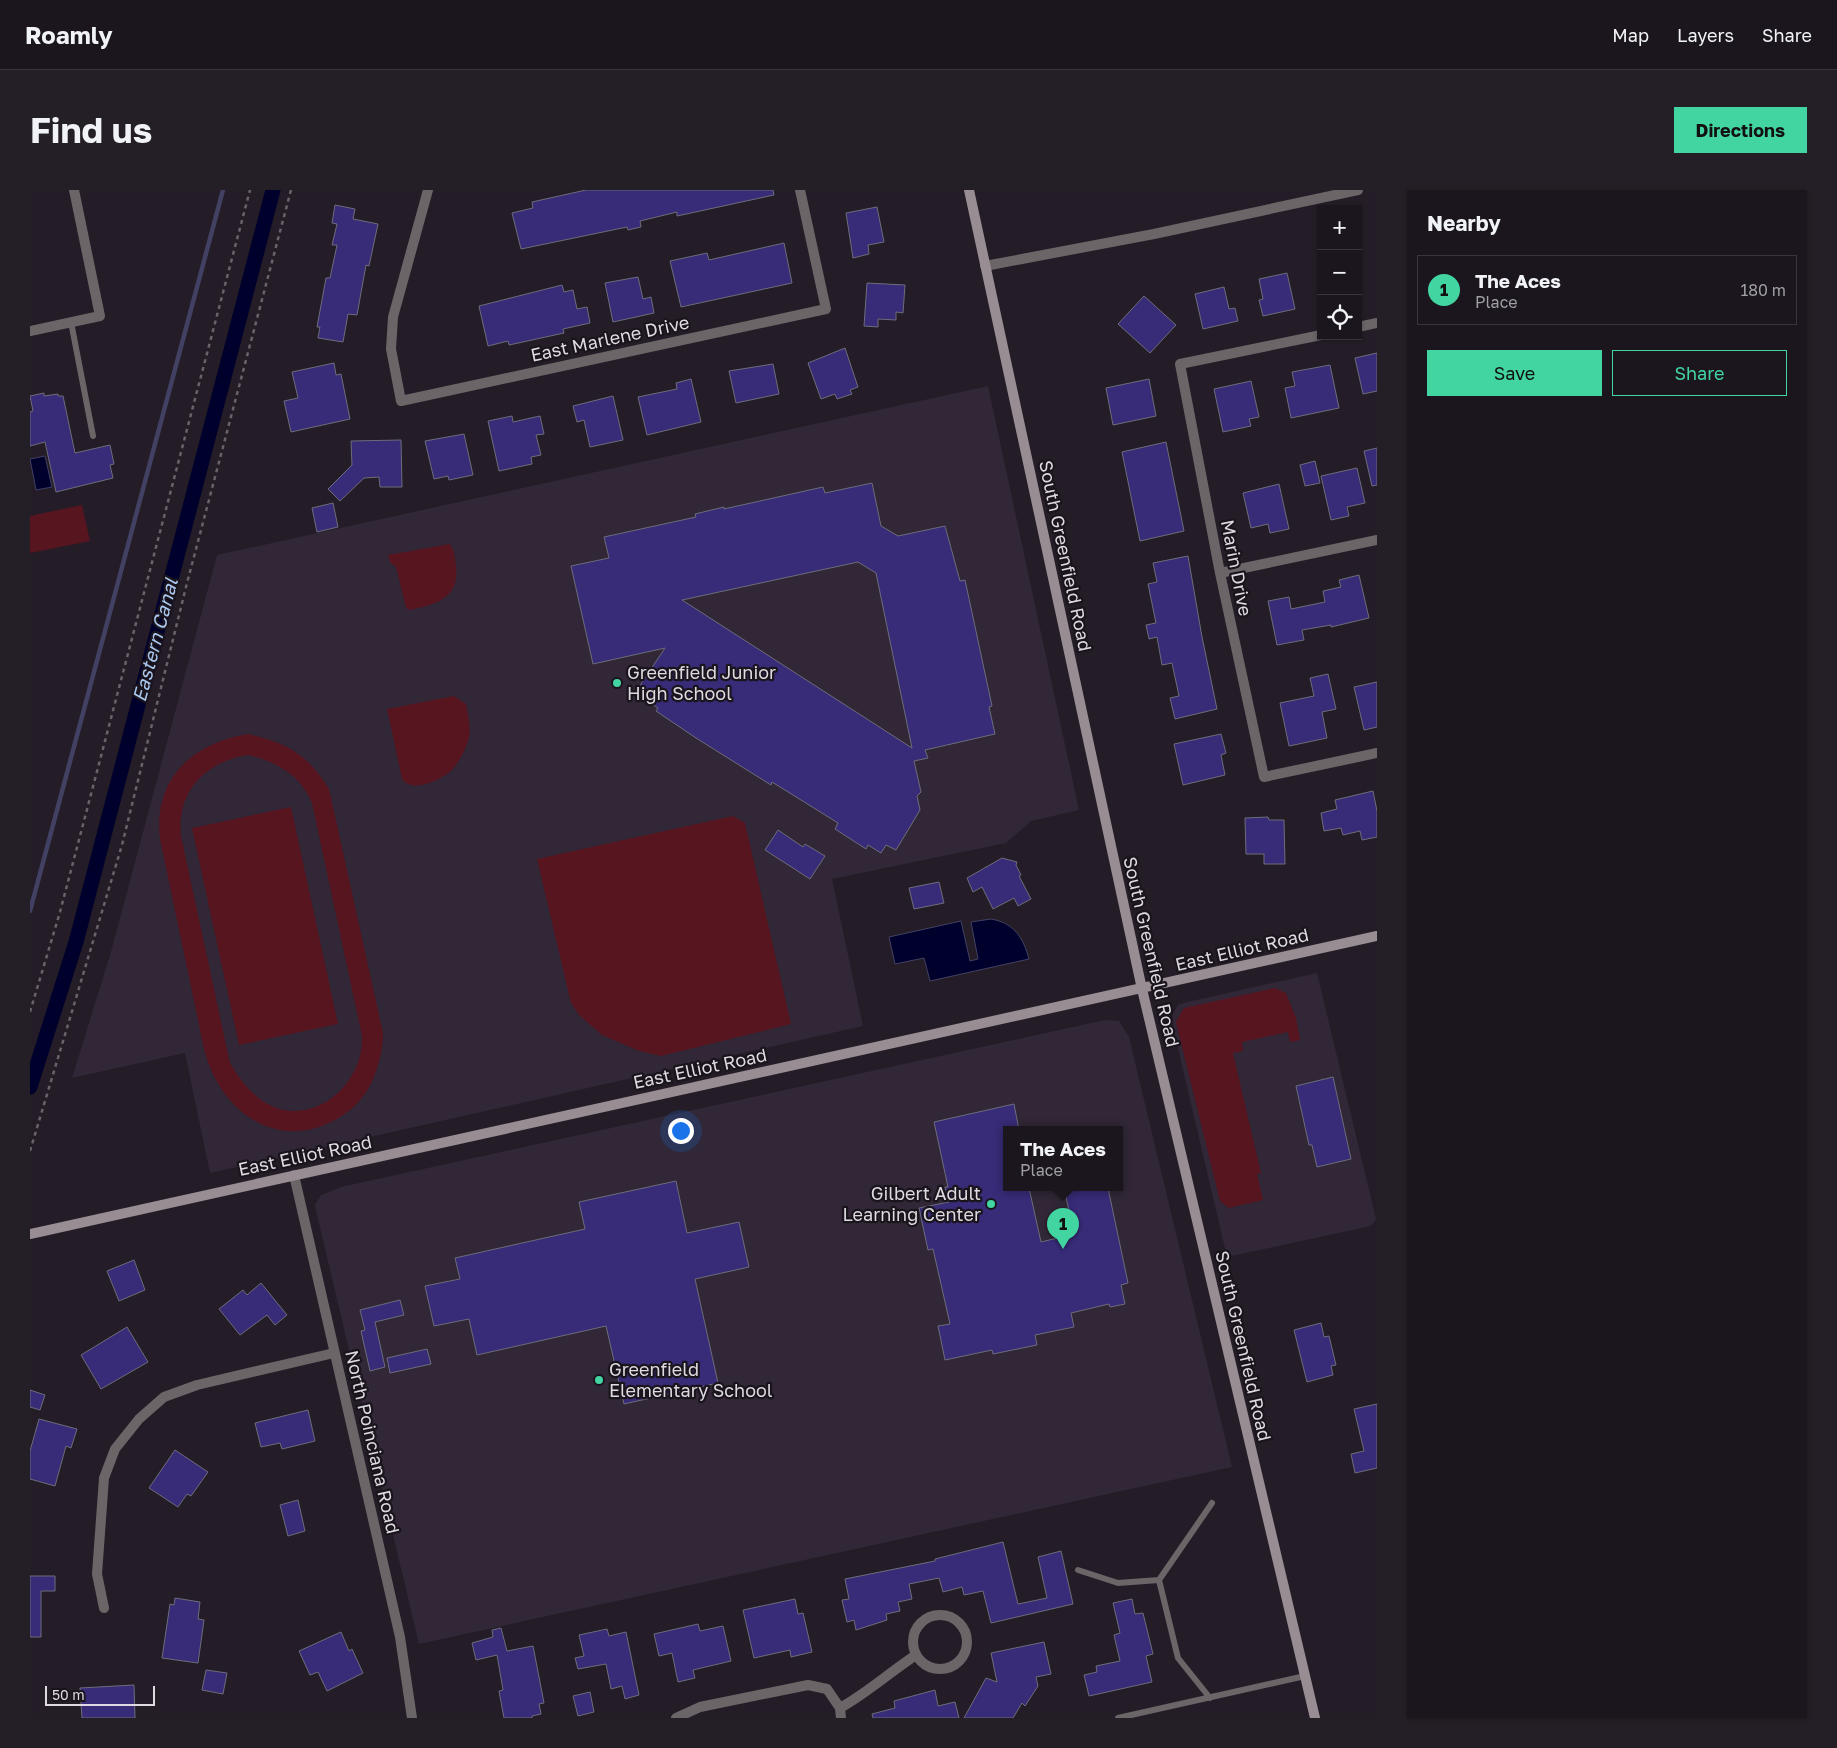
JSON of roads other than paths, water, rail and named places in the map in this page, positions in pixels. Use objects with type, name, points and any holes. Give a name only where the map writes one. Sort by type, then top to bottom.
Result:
[{"type":"main road","name":"South Greenfield Road","points":[[969,190],[1142,989],[1315,1718]]},
{"type":"main road","name":"East Elliot Road","points":[[30,1234],[1377,936]]},
{"type":"street","points":[[30,331],[100,316],[74,190]]},
{"type":"street","name":"East Marlene Drive","points":[[428,190],[393,317],[391,349],[400,401],[826,309],[800,190]]},
{"type":"street","points":[[985,266],[1154,234],[1358,190]]},
{"type":"street","points":[[1362,326],[1377,323]]},
{"type":"street","name":"Marin Drive","points":[[1317,336],[1180,364],[1220,573],[1264,777],[1377,753]]},
{"type":"street","points":[[1220,573],[1377,540]]},
{"type":"street","name":"North Poinciana Road","points":[[294,1175],[400,1637],[412,1718]]},
{"type":"street","points":[[104,1608],[97,1574],[104,1478],[115,1449],[139,1418],[164,1397],[197,1385],[334,1353]]},
{"type":"street","points":[[945,1615],[953,1618],[966,1631],[967,1650],[956,1665],[938,1669],[928,1667],[916,1655],[913,1638],[921,1623],[928,1618],[945,1615]]},
{"type":"street","points":[[676,1718],[700,1707],[808,1685],[827,1689],[840,1713],[887,1674],[916,1655]]},
{"type":"lane","points":[[72,322],[93,436]]},
{"type":"lane","points":[[1210,1698],[1178,1658],[1159,1580],[1212,1503]]},
{"type":"lane","points":[[1078,1570],[1118,1583],[1159,1580]]},
{"type":"lane","points":[[1118,1718],[1305,1676]]},
{"type":"water","points":[[45,456],[52,487],[36,490],[30,459]]},
{"type":"water","points":[[991,919],[1006,924],[1016,932],[1024,944],[1029,959],[930,981],[924,958],[895,964],[889,937],[961,921],[970,961],[978,959],[971,922]]},
{"type":"waterway","points":[[30,911],[223,190]]},
{"type":"waterway","name":"Eastern Canal","points":[[30,1087],[76,942],[273,190]]},
{"type":"place","name":"Greenfield Junior High School","points":[[617,683]]},
{"type":"place","name":"Gilbert Adult Learning Center","points":[[991,1204]]},
{"type":"place","name":"The Aces","points":[[1063,1249]]},
{"type":"place","name":"Greenfield Elementary School","points":[[599,1380]]}]
